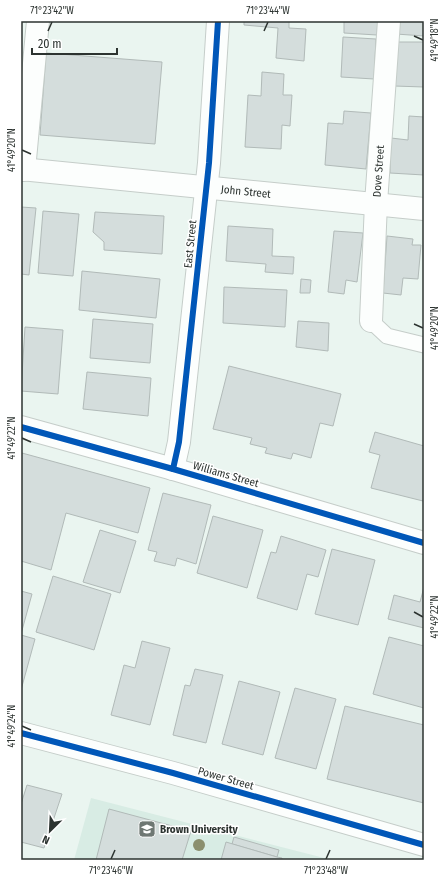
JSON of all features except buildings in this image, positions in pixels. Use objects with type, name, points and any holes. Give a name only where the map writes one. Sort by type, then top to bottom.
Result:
[{"type":"street","points":[[22,170],[38,21]]},
{"type":"street","name":"East Street","points":[[173,469],[179,442],[209,162],[218,21]]},
{"type":"street","name":"Dove Street","points":[[371,321],[376,203],[389,21]]},
{"type":"street","name":"John Street","points":[[22,170],[376,203],[424,209]]},
{"type":"street","name":"Williams Street","points":[[21,427],[173,469],[424,543]]},
{"type":"street","name":"Power Street","points":[[21,733],[173,773],[424,845]]},
{"type":"lane","points":[[371,321],[387,336],[424,345]]},
{"type":"shaded area","name":"Brown University","points":[[91,798],[332,860],[74,860]]},
{"type":"cycle path","points":[[173,469],[179,442],[209,163],[218,21]]},
{"type":"cycle path","points":[[21,427],[173,469],[424,543]]},
{"type":"cycle path","points":[[21,733],[173,773],[424,845]]},
{"type":"place","name":"Brown University","points":[[147,829]]}]
